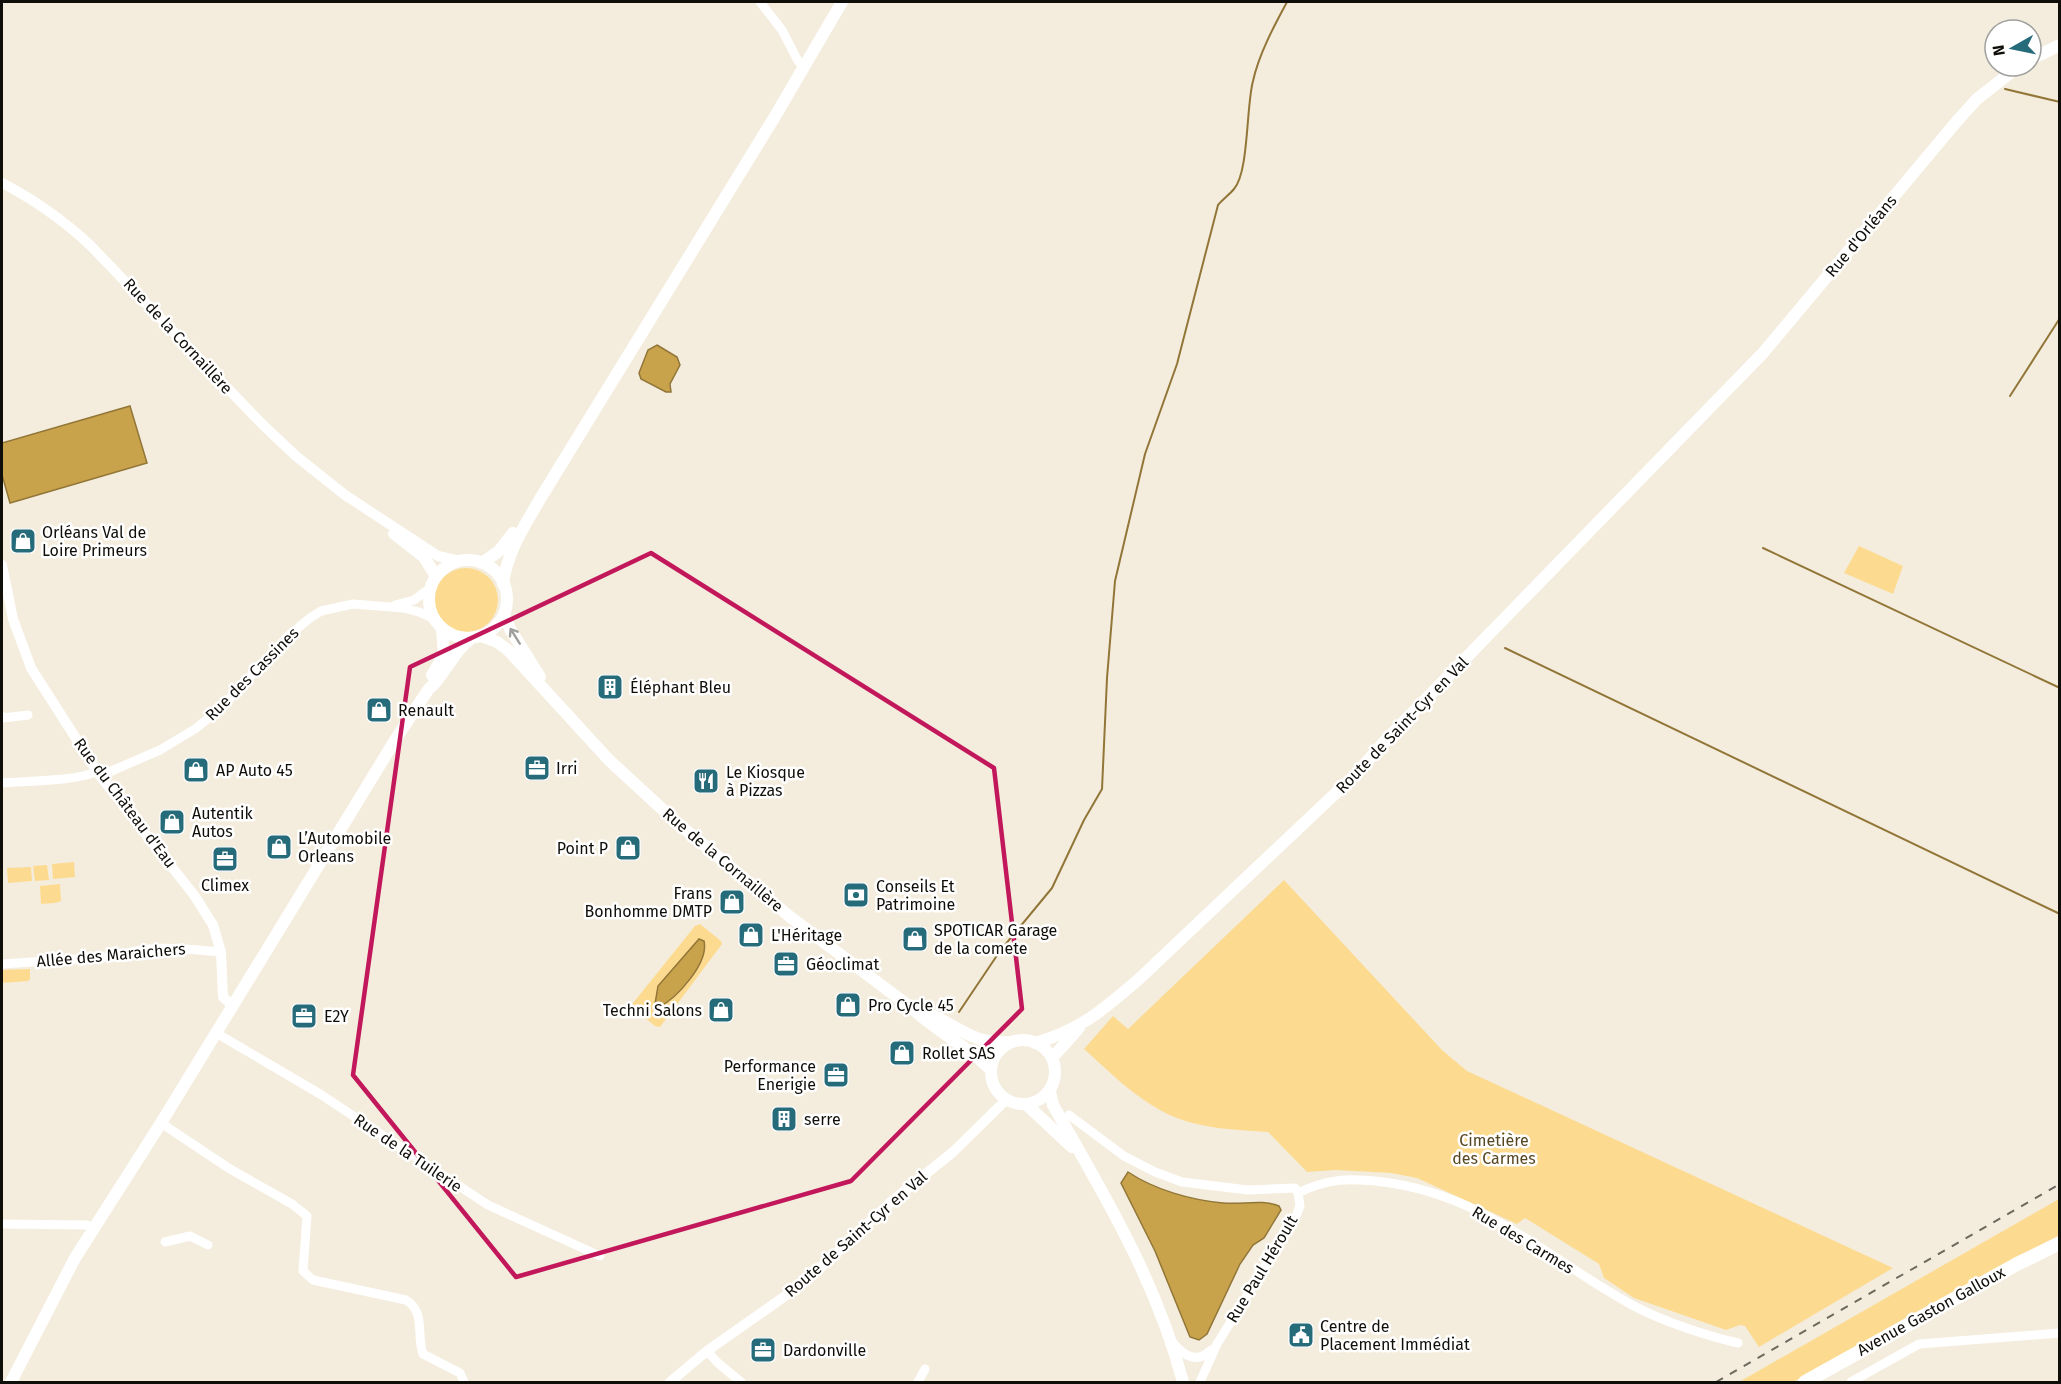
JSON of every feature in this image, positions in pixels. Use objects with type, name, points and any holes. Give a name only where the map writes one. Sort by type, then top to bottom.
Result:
[{"type":"main road","points":[[503,584],[512,547],[842,2]]},
{"type":"main road","points":[[2043,53],[2060,45]]},
{"type":"main road","name":"Rue d'Orléans","points":[[1708,410],[1763,353],[1957,121],[1977,99],[2004,78]]},
{"type":"main road","name":"Route de Saint-Cyr en Val","points":[[1052,1059],[1082,1025],[1139,979],[1356,774],[1708,410]]},
{"type":"main road","points":[[482,563],[499,551],[540,499]]},
{"type":"main road","name":"Rue de la Cornaillère","points":[[425,559],[436,576]]},
{"type":"main road","points":[[11,1383],[75,1258],[233,1006],[393,743],[428,690],[459,650],[475,637],[498,624],[504,614],[506,594],[498,575],[482,563],[460,561],[443,569],[436,576],[430,588],[429,600],[433,618],[442,629],[460,638],[475,637]]},
{"type":"main road","name":"Rue de la Cornaillère","points":[[504,614],[510,629],[550,694]]},
{"type":"main road","points":[[428,690],[431,677],[444,655],[442,629]]},
{"type":"main road","name":"Rue de la Cornaillère","points":[[475,637],[497,642],[508,650],[609,760],[674,820],[789,916],[927,1022],[975,1054],[991,1070]]},
{"type":"main road","name":"Rue de la Cornaillère","points":[[913,1009],[928,1013],[979,1040],[993,1044],[1012,1042]]},
{"type":"main road","name":"Route de Saint-Cyr en Val","points":[[1035,1043],[1082,1025]]},
{"type":"main road","points":[[1028,1040],[1035,1043],[1042,1046],[1052,1059],[1055,1069],[1050,1091],[1044,1097],[1027,1105],[1006,1100],[994,1087],[991,1070],[997,1053],[1012,1042],[1028,1040]]},
{"type":"main road","points":[[1050,1091],[1053,1105],[1125,1233],[1152,1291],[1171,1341],[1183,1383]]},
{"type":"main road","points":[[1027,1105],[1078,1152]]},
{"type":"main road","name":"Avenue Gaston Galloux","points":[[1804,1383],[2060,1243]]},
{"type":"street","points":[[760,2],[782,30],[803,66]]},
{"type":"street","name":"Rue de la Cornaillère","points":[[2,183],[90,245],[263,425],[296,456],[349,498],[438,556],[460,561]]},
{"type":"street","name":"Rue de la Cornaillère","points":[[349,498],[362,512],[425,559]]},
{"type":"street","name":"Rue du Château d'Eau","points":[[2,565],[13,619],[31,668],[98,773],[194,895],[213,925],[221,952],[224,997],[233,1006]]},
{"type":"street","name":"Rue des Cassines","points":[[2,783],[98,773],[160,750],[195,729],[219,710],[288,636],[321,611],[344,605],[389,606],[414,600],[430,588]]},
{"type":"street","name":"Rue des Cassines","points":[[376,606],[415,611],[433,618]]},
{"type":"street","points":[[2,716],[3,718],[28,715]]},
{"type":"street","name":"Allée des Maraichers","points":[[2,964],[122,956],[130,951],[176,949],[221,952]]},
{"type":"street","name":"Rue de la Tuilerie","points":[[224,1037],[320,1094],[488,1205],[600,1256]]},
{"type":"street","name":"Route de Saint-Cyr en Val","points":[[670,1383],[707,1351],[805,1282],[892,1201],[953,1152],[1006,1100]]},
{"type":"street","name":"Rue des Carmes","points":[[1070,1115],[1124,1156],[1173,1179],[1214,1187],[1248,1190],[1295,1188],[1298,1193],[1318,1183],[1344,1180],[1421,1188],[1491,1217],[1635,1307],[1673,1323],[1737,1343]]},
{"type":"street","points":[[160,1123],[230,1169],[307,1215],[303,1271],[313,1280],[406,1300],[413,1305],[418,1311],[419,1344],[423,1354],[460,1373],[464,1383]]},
{"type":"street","name":"Rue Paul Héroult","points":[[1200,1383],[1217,1344],[1296,1216],[1300,1206],[1298,1193]]},
{"type":"street","points":[[2,1224],[87,1225],[94,1229]]},
{"type":"street","points":[[165,1242],[190,1236],[208,1245]]},
{"type":"street","points":[[1851,1383],[1919,1344],[2060,1333]]},
{"type":"street","points":[[1171,1341],[1180,1351],[1197,1358],[1205,1356],[1217,1344]]},
{"type":"street","points":[[707,1351],[741,1383]]},
{"type":"street","points":[[918,1383],[925,1369]]},
{"type":"highlighted area","points":[[651,553],[994,768],[1022,1009],[851,1181],[516,1277],[353,1075],[410,667]]},
{"type":"green space","points":[[1859,546],[1903,566],[1893,594],[1844,573]]},
{"type":"green space","points":[[460,568],[472,568],[489,577],[496,588],[498,600],[496,612],[489,623],[472,632],[460,632],[448,627],[439,618],[434,606],[434,594],[439,582],[448,573]]},
{"type":"green space","points":[[74,862],[75,877],[53,879],[52,864]]},
{"type":"green space","points":[[47,865],[49,880],[35,881],[33,866]]},
{"type":"green space","points":[[31,867],[32,881],[8,883],[7,868]]},
{"type":"green space","name":"Cimetière des Carmes","points":[[1284,880],[1442,1050],[1467,1071],[1893,1268],[1759,1347],[1745,1326],[1740,1325],[1726,1330],[1634,1298],[1604,1278],[1599,1264],[1525,1218],[1517,1224],[1417,1178],[1391,1173],[1336,1170],[1307,1172],[1268,1132],[1210,1127],[1177,1118],[1139,1097],[1084,1049],[1113,1016],[1128,1029]]},
{"type":"green space","points":[[60,884],[61,901],[41,904],[40,886]]},
{"type":"green space","points":[[700,924],[722,944],[660,1027],[655,1026],[633,1008],[633,1003],[695,926]]},
{"type":"green space","points":[[30,969],[28,981],[2,983],[2,970]]},
{"type":"green space","points":[[2059,1199],[2059,1236],[1793,1382],[1739,1382]]},
{"type":"shaded area","points":[[657,345],[677,357],[680,365],[670,384],[671,392],[666,392],[641,379],[639,373],[648,350]]},
{"type":"shaded area","points":[[130,406],[147,463],[10,503],[2,475],[2,443]]},
{"type":"shaded area","points":[[699,939],[704,941],[704,950],[697,969],[674,996],[659,1007],[655,1004],[658,986]]},
{"type":"shaded area","points":[[1128,1172],[1161,1189],[1186,1197],[1223,1203],[1266,1203],[1279,1206],[1281,1210],[1264,1238],[1253,1245],[1240,1264],[1207,1334],[1199,1340],[1190,1337],[1155,1251],[1121,1183]]},
{"type":"waterway","points":[[959,1012],[1000,951],[1052,888],[1084,820],[1102,789],[1107,678],[1115,581],[1145,454],[1177,364],[1218,205],[1239,181],[1245,154],[1251,92],[1256,71],[1267,40],[1287,2]]},
{"type":"waterway","points":[[2005,89],[2060,102]]},
{"type":"waterway","points":[[2010,396],[2060,318]]},
{"type":"waterway","points":[[1763,548],[2060,688]]},
{"type":"waterway","points":[[1505,648],[2060,914]]},
{"type":"railway","points":[[1716,1382],[2060,1184]]},
{"type":"place","name":"Orléans Val de Loire Primeurs","points":[[23,541]]},
{"type":"place","name":"Éléphant Bleu","points":[[610,687]]},
{"type":"place","name":"Renault","points":[[379,710]]},
{"type":"place","name":"Irri","points":[[537,768]]},
{"type":"place","name":"AP Auto 45","points":[[196,770]]},
{"type":"place","name":"Le Kiosque à Pizzas","points":[[706,781]]},
{"type":"place","name":"Autentik Autos","points":[[172,822]]},
{"type":"place","name":"L’Automobile Orleans","points":[[279,847]]},
{"type":"place","name":"Point P","points":[[628,848]]},
{"type":"place","name":"Climex","points":[[225,859]]},
{"type":"place","name":"Conseils Et Patrimoine","points":[[856,895]]},
{"type":"place","name":"Frans Bonhomme DMTP","points":[[732,902]]},
{"type":"place","name":"L'Héritage","points":[[751,935]]},
{"type":"place","name":"SPOTICAR Garage de la comete","points":[[915,939]]},
{"type":"place","name":"Géoclimat","points":[[786,964]]},
{"type":"place","name":"Pro Cycle 45","points":[[848,1005]]},
{"type":"place","name":"Techni Salons","points":[[721,1010]]},
{"type":"place","name":"E2Y","points":[[304,1016]]},
{"type":"place","name":"Rollet SAS","points":[[902,1053]]},
{"type":"place","name":"Performance Enerigie","points":[[836,1075]]},
{"type":"place","name":"serre","points":[[784,1119]]},
{"type":"place","name":"Centre de Placement Immédiat","points":[[1301,1335]]},
{"type":"place","name":"Dardonville","points":[[763,1350]]}]
